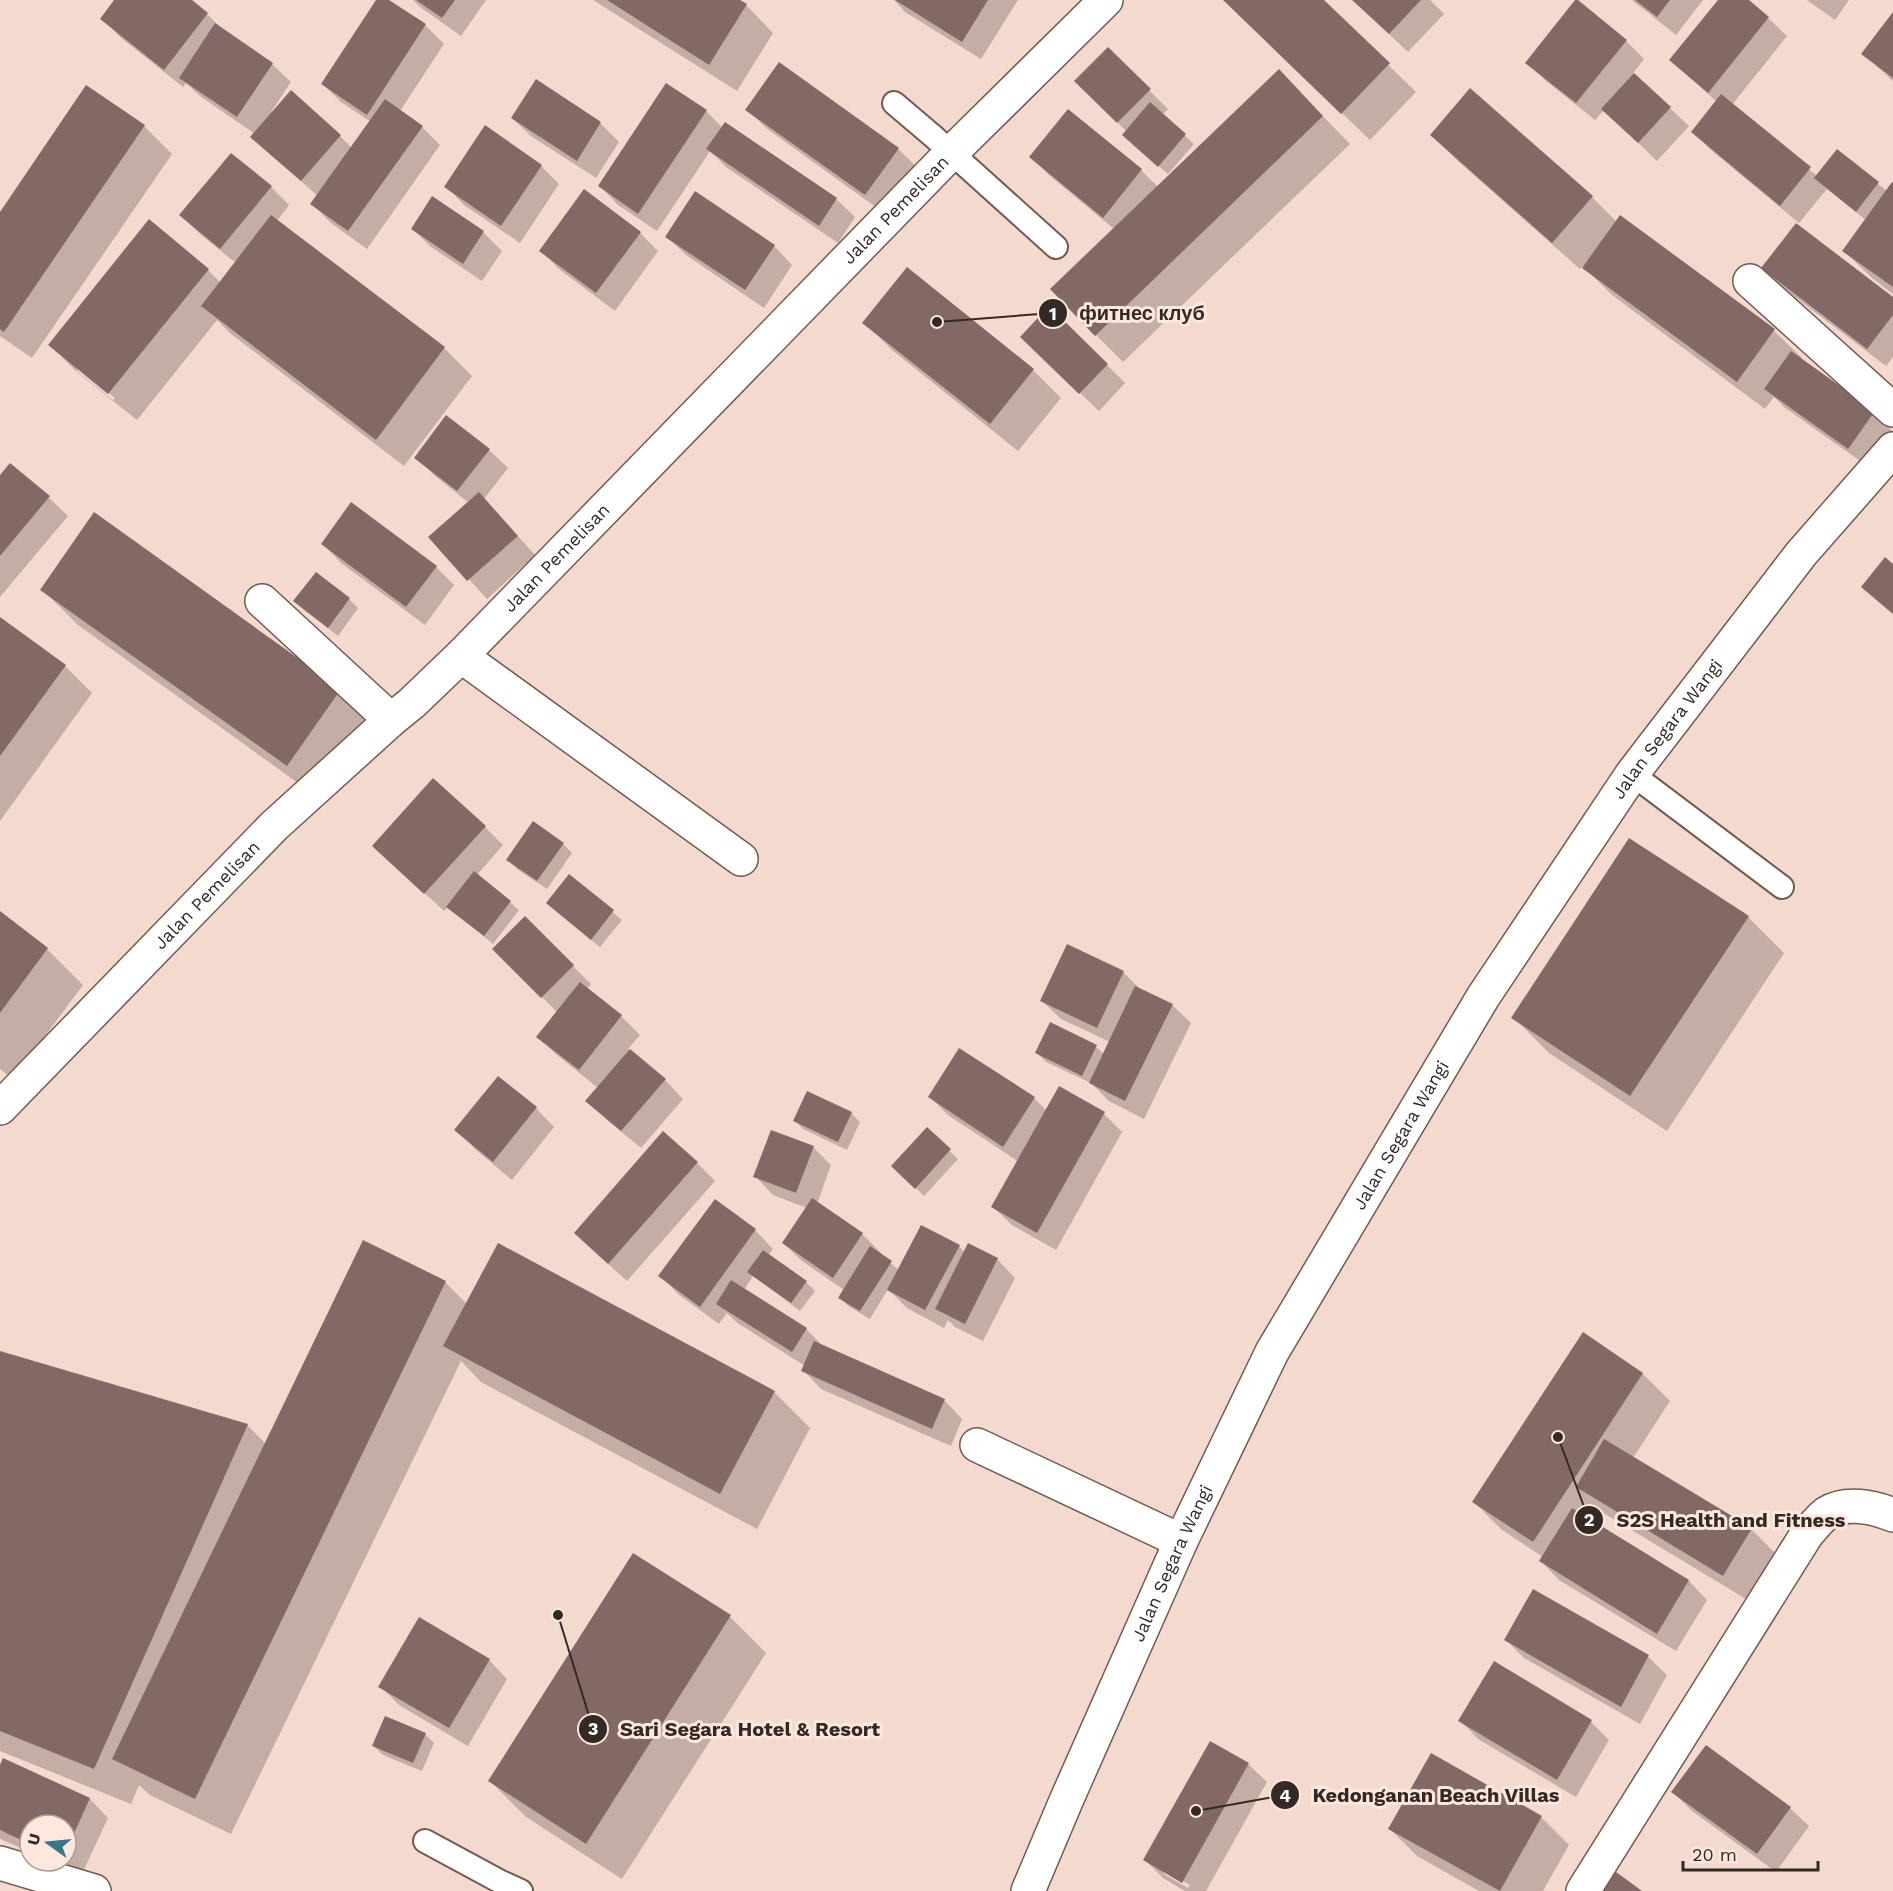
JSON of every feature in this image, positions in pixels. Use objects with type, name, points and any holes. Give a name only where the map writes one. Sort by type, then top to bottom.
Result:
[{"type":"street","name":"Jalan Pemelisan","points":[[0,1108],[274,826],[412,703],[461,656],[951,153],[1106,0]]},
{"type":"street","points":[[1750,281],[1893,410]]},
{"type":"street","name":"Jalan Segara Wangi","points":[[1028,1891],[1181,1542],[1272,1352],[1483,997],[1632,774],[1801,554],[1893,449]]},
{"type":"street","points":[[262,601],[391,720]]},
{"type":"street","points":[[461,656],[741,859]]},
{"type":"street","points":[[977,1445],[1181,1542]]},
{"type":"street","points":[[1583,1891],[1807,1534],[1828,1512],[1837,1509],[1867,1506],[1893,1515]]},
{"type":"street","points":[[0,1863],[82,1890]]},
{"type":"lane","points":[[894,104],[1056,247]]},
{"type":"lane","points":[[1632,774],[1782,887]]},
{"type":"lane","points":[[425,1841],[497,1886],[521,1891]]},
{"type":"building","points":[[114,0],[192,0],[208,13],[164,70],[100,19]]},
{"type":"building","points":[[376,0],[389,0],[426,24],[367,115],[321,84]]},
{"type":"building","points":[[416,0],[455,0],[442,18]]},
{"type":"building","points":[[607,0],[740,0],[747,4],[709,65]]},
{"type":"building","points":[[895,0],[988,0],[962,42]]},
{"type":"building","points":[[1223,0],[1324,0],[1390,63],[1341,114]]},
{"type":"building","points":[[1352,0],[1421,0],[1389,34]]},
{"type":"building","points":[[1575,0],[1578,0],[1627,40],[1576,103],[1525,63]]},
{"type":"building","points":[[1635,0],[1670,0],[1657,17]]},
{"type":"building","points":[[1718,0],[1749,0],[1769,17],[1708,93],[1669,60]]},
{"type":"building","points":[[1893,12],[1893,78],[1861,54]]},
{"type":"building","points":[[215,23],[273,63],[237,117],[179,78]]},
{"type":"building","points":[[1108,47],[1151,89],[1117,123],[1074,81]]},
{"type":"building","points":[[779,62],[899,148],[865,195],[745,110]]},
{"type":"building","points":[[1279,69],[1323,116],[1095,336],[1050,289]]},
{"type":"building","points":[[1634,73],[1671,107],[1638,143],[1601,109]]},
{"type":"building","points":[[536,79],[601,122],[577,161],[511,118]]},
{"type":"building","points":[[666,83],[707,110],[638,214],[598,186]]},
{"type":"building","points":[[86,85],[145,125],[4,332],[0,329],[0,212]]},
{"type":"building","points":[[1470,88],[1593,196],[1552,243],[1430,135]]},
{"type":"building","points":[[291,90],[341,135],[301,181],[250,137]]},
{"type":"building","points":[[1721,94],[1811,167],[1780,206],[1691,132]]},
{"type":"building","points":[[385,99],[423,126],[348,231],[310,204]]},
{"type":"building","points":[[1150,102],[1186,134],[1158,167],[1122,135]]},
{"type":"building","points":[[1068,109],[1142,169],[1103,218],[1029,157]]},
{"type":"building","points":[[725,122],[837,198],[819,226],[706,149]]},
{"type":"building","points":[[485,125],[542,165],[501,226],[444,187]]},
{"type":"building","points":[[1837,149],[1879,182],[1856,212],[1814,178]]},
{"type":"building","points":[[231,153],[272,186],[220,249],[179,215]]},
{"type":"building","points":[[1893,183],[1893,287],[1842,251]]},
{"type":"building","points":[[584,189],[641,232],[596,293],[539,251]]},
{"type":"building","points":[[695,191],[775,245],[745,290],[665,237]]},
{"type":"building","points":[[432,196],[484,231],[463,264],[411,229]]},
{"type":"building","points":[[271,215],[445,347],[376,440],[201,306]]},
{"type":"building","points":[[1620,215],[1775,329],[1737,382],[1582,268]]},
{"type":"building","points":[[149,219],[209,269],[108,394],[48,345]]},
{"type":"building","points":[[1796,223],[1893,297],[1893,315],[1867,349],[1761,268]]},
{"type":"building","points":[[907,267],[1034,369],[990,424],[862,323]]},
{"type":"building","points":[[1049,306],[1108,364],[1079,394],[1020,337]]},
{"type":"building","points":[[1791,351],[1875,411],[1848,449],[1764,389]]},
{"type":"building","points":[[446,415],[490,449],[457,491],[414,458]]},
{"type":"building","points":[[10,463],[50,496],[0,556],[0,475]]},
{"type":"building","points":[[479,492],[518,536],[467,581],[428,537]]},
{"type":"building","points":[[351,502],[437,566],[406,607],[321,544]]},
{"type":"building","points":[[94,512],[341,689],[287,766],[40,590]]},
{"type":"building","points":[[1885,557],[1893,564],[1893,614],[1861,587]]},
{"type":"building","points":[[316,572],[350,598],[328,628],[293,601]]},
{"type":"building","points":[[0,617],[66,665],[0,756]]},
{"type":"building","points":[[433,778],[486,826],[424,894],[372,846]]},
{"type":"building","points":[[533,821],[564,843],[537,881],[506,860]]},
{"type":"building","points":[[1629,838],[1749,916],[1630,1096],[1511,1018]]},
{"type":"building","points":[[474,871],[511,901],[484,936],[446,907]]},
{"type":"building","points":[[569,874],[614,910],[591,940],[546,903]]},
{"type":"building","points":[[0,911],[48,948],[0,1013]]},
{"type":"building","points":[[525,916],[574,965],[541,998],[492,949]]},
{"type":"building","points":[[1067,944],[1124,971],[1097,1028],[1040,1001]]},
{"type":"building","points":[[580,982],[622,1015],[579,1070],[536,1037]]},
{"type":"building","points":[[1135,986],[1173,1004],[1125,1101],[1089,1083]]},
{"type":"building","points":[[1050,1022],[1097,1045],[1082,1076],[1035,1053]]},
{"type":"building","points":[[959,1048],[1035,1097],[1003,1147],[928,1097]]},
{"type":"building","points":[[630,1049],[666,1079],[621,1131],[585,1101]]},
{"type":"building","points":[[498,1076],[537,1107],[493,1162],[454,1130]]},
{"type":"building","points":[[1059,1086],[1105,1112],[1037,1233],[991,1207]]},
{"type":"building","points":[[807,1091],[852,1112],[838,1142],[793,1121]]},
{"type":"building","points":[[927,1127],[951,1149],[915,1189],[891,1166]]},
{"type":"building","points":[[771,1130],[814,1146],[796,1193],[753,1177]]},
{"type":"building","points":[[663,1131],[698,1162],[608,1264],[574,1233]]},
{"type":"building","points":[[812,1198],[863,1233],[833,1278],[782,1243]]},
{"type":"building","points":[[715,1199],[756,1229],[700,1307],[658,1276]]},
{"type":"building","points":[[921,1225],[960,1245],[925,1310],[887,1290]]},
{"type":"building","points":[[363,1240],[446,1281],[195,1799],[112,1759]]},
{"type":"building","points":[[498,1243],[775,1391],[720,1494],[443,1346]]},
{"type":"building","points":[[968,1243],[998,1258],[965,1324],[935,1309]]},
{"type":"building","points":[[870,1246],[892,1261],[860,1311],[838,1298]]},
{"type":"building","points":[[763,1250],[807,1281],[791,1303],[747,1272]]},
{"type":"building","points":[[731,1280],[807,1328],[792,1352],[716,1304]]},
{"type":"building","points":[[1583,1332],[1643,1373],[1533,1542],[1472,1502]]},
{"type":"building","points":[[814,1341],[945,1399],[932,1429],[801,1371]]},
{"type":"building","points":[[0,1351],[248,1424],[94,1769],[0,1731]]},
{"type":"building","points":[[1604,1439],[1752,1528],[1723,1576],[1576,1487]]},
{"type":"building","points":[[1572,1508],[1689,1580],[1657,1634],[1539,1561]]},
{"type":"building","points":[[633,1553],[731,1615],[586,1844],[488,1781]]},
{"type":"building","points":[[1533,1589],[1649,1655],[1621,1707],[1504,1640]]},
{"type":"building","points":[[419,1617],[490,1659],[449,1728],[378,1687]]},
{"type":"building","points":[[1494,1661],[1592,1720],[1557,1780],[1458,1721]]},
{"type":"building","points":[[385,1716],[426,1733],[413,1763],[372,1746]]},
{"type":"building","points":[[1210,1741],[1249,1763],[1182,1883],[1143,1860]]},
{"type":"building","points":[[1706,1745],[1791,1807],[1757,1854],[1671,1792]]},
{"type":"building","points":[[1431,1753],[1542,1816],[1500,1891],[1388,1829]]},
{"type":"building","points":[[3,1758],[90,1798],[78,1824],[78,1813],[18,1813],[18,1838],[0,1830],[0,1765]]},
{"type":"building","points":[[1616,1872],[1642,1891],[1603,1891]]},
{"type":"place","name":"фитнес клуб","points":[[937,322]]},
{"type":"place","name":"S2S Health and Fitness","points":[[1558,1437]]},
{"type":"place","name":"Sari Segara Hotel & Resort","points":[[558,1615]]},
{"type":"place","name":"Kedonganan Beach Villas","points":[[1196,1811]]}]
